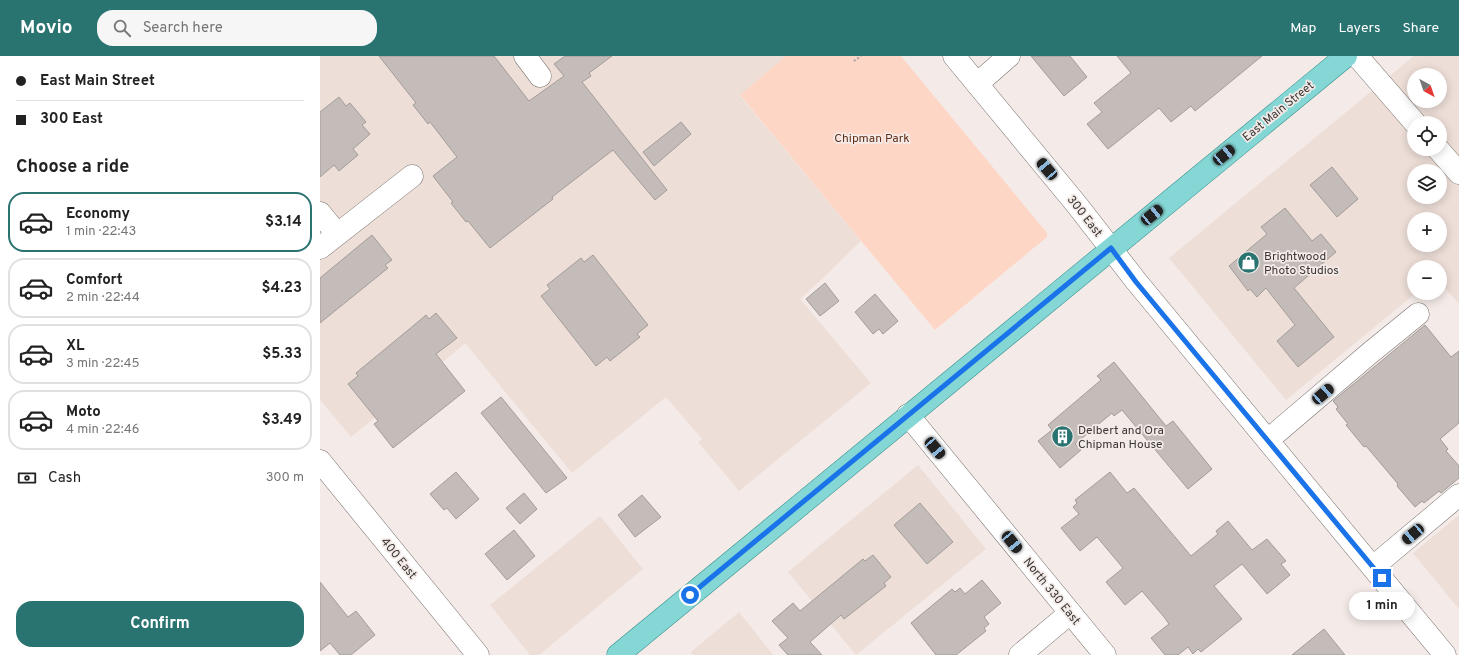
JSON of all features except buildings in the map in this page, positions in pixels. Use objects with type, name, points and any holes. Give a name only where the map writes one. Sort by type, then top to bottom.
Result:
[{"type":"main road","name":"East Main Street","points":[[618,655],[1346,56]]},
{"type":"street","points":[[525,56],[540,76]]},
{"type":"street","name":"300 East","points":[[954,56],[1077,205],[1136,282],[1445,655]]},
{"type":"street","points":[[977,84],[1009,56]]},
{"type":"street","points":[[1357,56],[1410,116]]},
{"type":"street","points":[[1444,156],[1459,173]]},
{"type":"street","points":[[320,248],[412,176]]},
{"type":"street","points":[[320,214],[337,234]]},
{"type":"street","points":[[1268,440],[1418,314]]},
{"type":"street","name":"North 330 East","points":[[908,415],[1105,655]]},
{"type":"street","name":"400 East","points":[[320,461],[478,655]]},
{"type":"street","points":[[1373,567],[1459,495]]},
{"type":"street","points":[[1020,655],[1070,613]]},
{"type":"path","points":[[854,61],[861,56]]},
{"type":"shaded area","points":[[320,56],[786,56],[740,96],[861,241],[800,299],[871,383],[739,491],[698,442],[702,439],[666,397],[572,473],[465,343],[351,437],[320,400]]},
{"type":"shaded area","points":[[1414,56],[1459,56],[1459,304],[1447,290],[1447,260],[1407,260],[1407,300],[1286,400],[1169,258]]},
{"type":"shaded area","points":[[918,465],[986,549],[856,655],[788,572]]},
{"type":"shaded area","points":[[1459,515],[1459,609],[1413,553]]},
{"type":"shaded area","points":[[600,516],[643,569],[539,655],[530,655],[490,605]]},
{"type":"shaded area","points":[[739,612],[773,655],[693,655],[691,652]]},
{"type":"green space","name":"Chipman Park","points":[[786,56],[901,56],[1047,233],[1047,237],[935,330],[740,95]]},
{"type":"place","name":"Brightwood Photo Studios","points":[[1249,263]]},
{"type":"place","name":"Delbert and Ora Chipman House","points":[[1063,437]]},
{"type":"route","points":[[690,595],[1111,248],[1136,282],[1382,578]]}]
